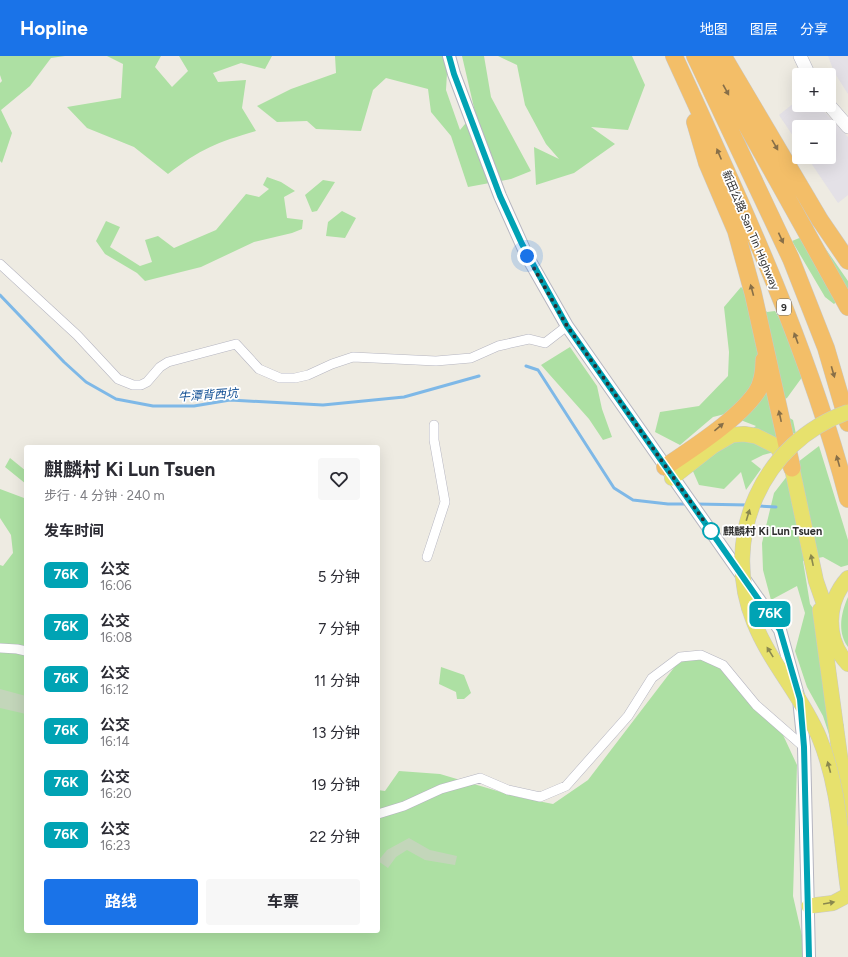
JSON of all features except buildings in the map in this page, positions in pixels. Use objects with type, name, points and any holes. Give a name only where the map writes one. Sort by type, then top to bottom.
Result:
[{"type":"highway","name":"新田公路 San Tin Highway","points":[[695,56],[791,259],[826,348],[848,423]]},
{"type":"highway","points":[[708,56],[798,220],[848,307]]},
{"type":"highway","points":[[722,56],[820,220],[848,261]]},
{"type":"highway","name":"新田公路 San Tin Highway","points":[[675,57],[709,130],[790,320],[833,446],[848,499]]},
{"type":"highway","points":[[675,57],[707,163],[736,231],[753,293],[792,468]]},
{"type":"highway","points":[[798,220],[848,294]]},
{"type":"highway","points":[[668,472],[743,407],[756,392],[764,375],[764,347]]},
{"type":"main road","points":[[800,56],[806,68]]},
{"type":"main road","points":[[835,112],[848,127]]},
{"type":"main road","points":[[848,412],[829,420],[803,436],[773,466],[757,492],[751,506],[746,522],[741,558],[744,591],[754,623],[767,647],[805,708],[825,753],[833,786],[848,889]]},
{"type":"main road","points":[[668,472],[732,435],[744,434],[756,436],[776,446],[792,468],[816,581],[848,815]]},
{"type":"main road","points":[[831,624],[834,602],[838,591],[848,578]]},
{"type":"main road","points":[[816,581],[831,624],[848,746]]},
{"type":"main road","points":[[833,639],[838,650],[848,664]]},
{"type":"main road","points":[[809,906],[834,903],[848,895]]},
{"type":"street","points":[[449,56],[454,74],[503,202],[527,256],[567,326],[668,472],[762,602],[780,630],[800,699],[804,747],[809,906],[809,957]]},
{"type":"street","points":[[0,264],[77,335],[118,379],[133,385],[141,385],[147,382],[160,367],[168,362],[236,344],[241,347],[259,369],[280,378],[295,378],[308,375],[332,364],[353,357],[436,361],[471,358],[510,342],[529,339],[545,343],[567,326]]},
{"type":"street","points":[[427,556],[445,502],[434,440],[434,425]]},
{"type":"street","points":[[0,648],[24,651]]},
{"type":"street","points":[[380,813],[404,806],[441,789],[480,778],[508,790],[540,797],[566,786],[628,716],[652,678],[680,657],[701,655],[723,665],[756,705],[804,747]]},
{"type":"shaded area","points":[[828,56],[848,56],[848,94],[836,75],[836,68],[832,68]]},
{"type":"shaded area","points":[[792,105],[792,112],[825,112],[832,120],[792,120],[792,134],[779,115]]},
{"type":"shaded area","points":[[836,124],[848,137],[848,195],[838,203],[812,164],[836,164]]},
{"type":"green space","points":[[0,56],[65,56],[51,58],[30,86],[1,110],[12,133],[2,163],[0,161],[0,83],[2,81],[0,75]]},
{"type":"green space","points":[[107,56],[161,56],[155,67],[172,87],[188,71],[179,56],[272,56],[265,69],[241,63],[213,73],[218,82],[246,80],[242,108],[256,131],[210,147],[179,165],[168,174],[134,147],[87,128],[67,107],[121,98],[123,64]]},
{"type":"green space","points":[[335,56],[448,56],[446,90],[460,130],[475,112],[462,56],[484,56],[491,97],[531,171],[511,179],[468,187],[451,136],[431,112],[428,89],[386,78],[373,90],[361,131],[316,129],[307,121],[277,122],[257,106],[291,89],[336,73]]},
{"type":"green space","points":[[498,56],[632,56],[645,85],[628,130],[591,127],[615,144],[574,173],[536,185],[534,147],[559,159],[546,144],[525,105],[517,65]]},
{"type":"green space","points":[[267,177],[281,182],[295,191],[284,197],[287,218],[303,220],[302,229],[292,233],[254,242],[201,267],[145,281],[137,273],[105,254],[96,241],[106,221],[120,227],[110,247],[140,266],[152,262],[145,240],[158,236],[174,248],[216,230],[246,194],[259,197],[269,189],[263,185]]},
{"type":"green space","points":[[323,180],[335,182],[317,211],[312,212],[305,195]]},
{"type":"green space","points":[[342,211],[356,218],[345,238],[326,236],[328,222]]},
{"type":"green space","points":[[814,232],[848,281],[848,291],[834,304],[825,297],[792,241]]},
{"type":"green space","points":[[741,287],[767,312],[775,311],[787,331],[803,376],[787,398],[770,407],[793,420],[796,434],[775,427],[777,435],[774,452],[763,455],[751,461],[761,469],[746,490],[741,472],[724,489],[699,485],[692,469],[756,426],[725,414],[713,417],[680,445],[655,432],[660,412],[699,406],[728,376],[729,352],[724,307]]},
{"type":"green space","points":[[570,347],[597,386],[602,409],[612,437],[603,440],[589,419],[541,365]]},
{"type":"green space","points":[[819,446],[848,540],[848,565],[841,567],[823,557],[803,561],[810,604],[823,622],[826,679],[844,726],[831,740],[823,716],[807,687],[795,651],[805,613],[797,586],[771,600],[763,570],[762,543],[774,493],[798,462]]},
{"type":"green space","points":[[10,458],[24,469],[24,482],[5,467]]},
{"type":"green space","points":[[0,489],[24,498],[24,933],[380,933],[380,790],[385,791],[399,771],[440,774],[518,797],[553,804],[588,780],[676,665],[697,654],[739,680],[777,722],[797,765],[793,896],[803,940],[803,957],[0,957],[0,565],[3,566],[13,553],[11,535],[0,518]]},
{"type":"green space","points":[[848,597],[848,647],[842,635],[841,622]]},
{"type":"green space","points":[[441,667],[464,675],[471,693],[464,699],[457,699],[456,692],[439,684]]},
{"type":"green space","points":[[0,689],[24,695],[24,714],[0,708]]},
{"type":"green space","points":[[409,838],[430,850],[457,856],[455,865],[425,860],[407,850],[396,857],[388,868],[380,862],[380,859],[387,850]]},
{"type":"waterway","name":"牛潭背西坑","points":[[0,295],[64,362],[86,382],[116,399],[153,406],[194,406],[230,400],[323,405],[404,397],[479,376]]},
{"type":"waterway","points":[[526,366],[538,370],[614,488],[633,500],[668,504],[688,504]]},
{"type":"waterway","points":[[696,504],[748,505]]},
{"type":"waterway","points":[[758,506],[776,507]]},
{"type":"bus line","name":"76K","points":[[449,56],[454,74],[500,196],[527,256],[567,326],[672,478],[762,602],[780,630],[800,699],[804,747],[809,906],[809,957]]},
{"type":"place","name":"麒麟村 Ki Lun Tsuen","points":[[711,531]]},
{"type":"route","points":[[527,256],[567,326],[591,362],[711,531]]}]
